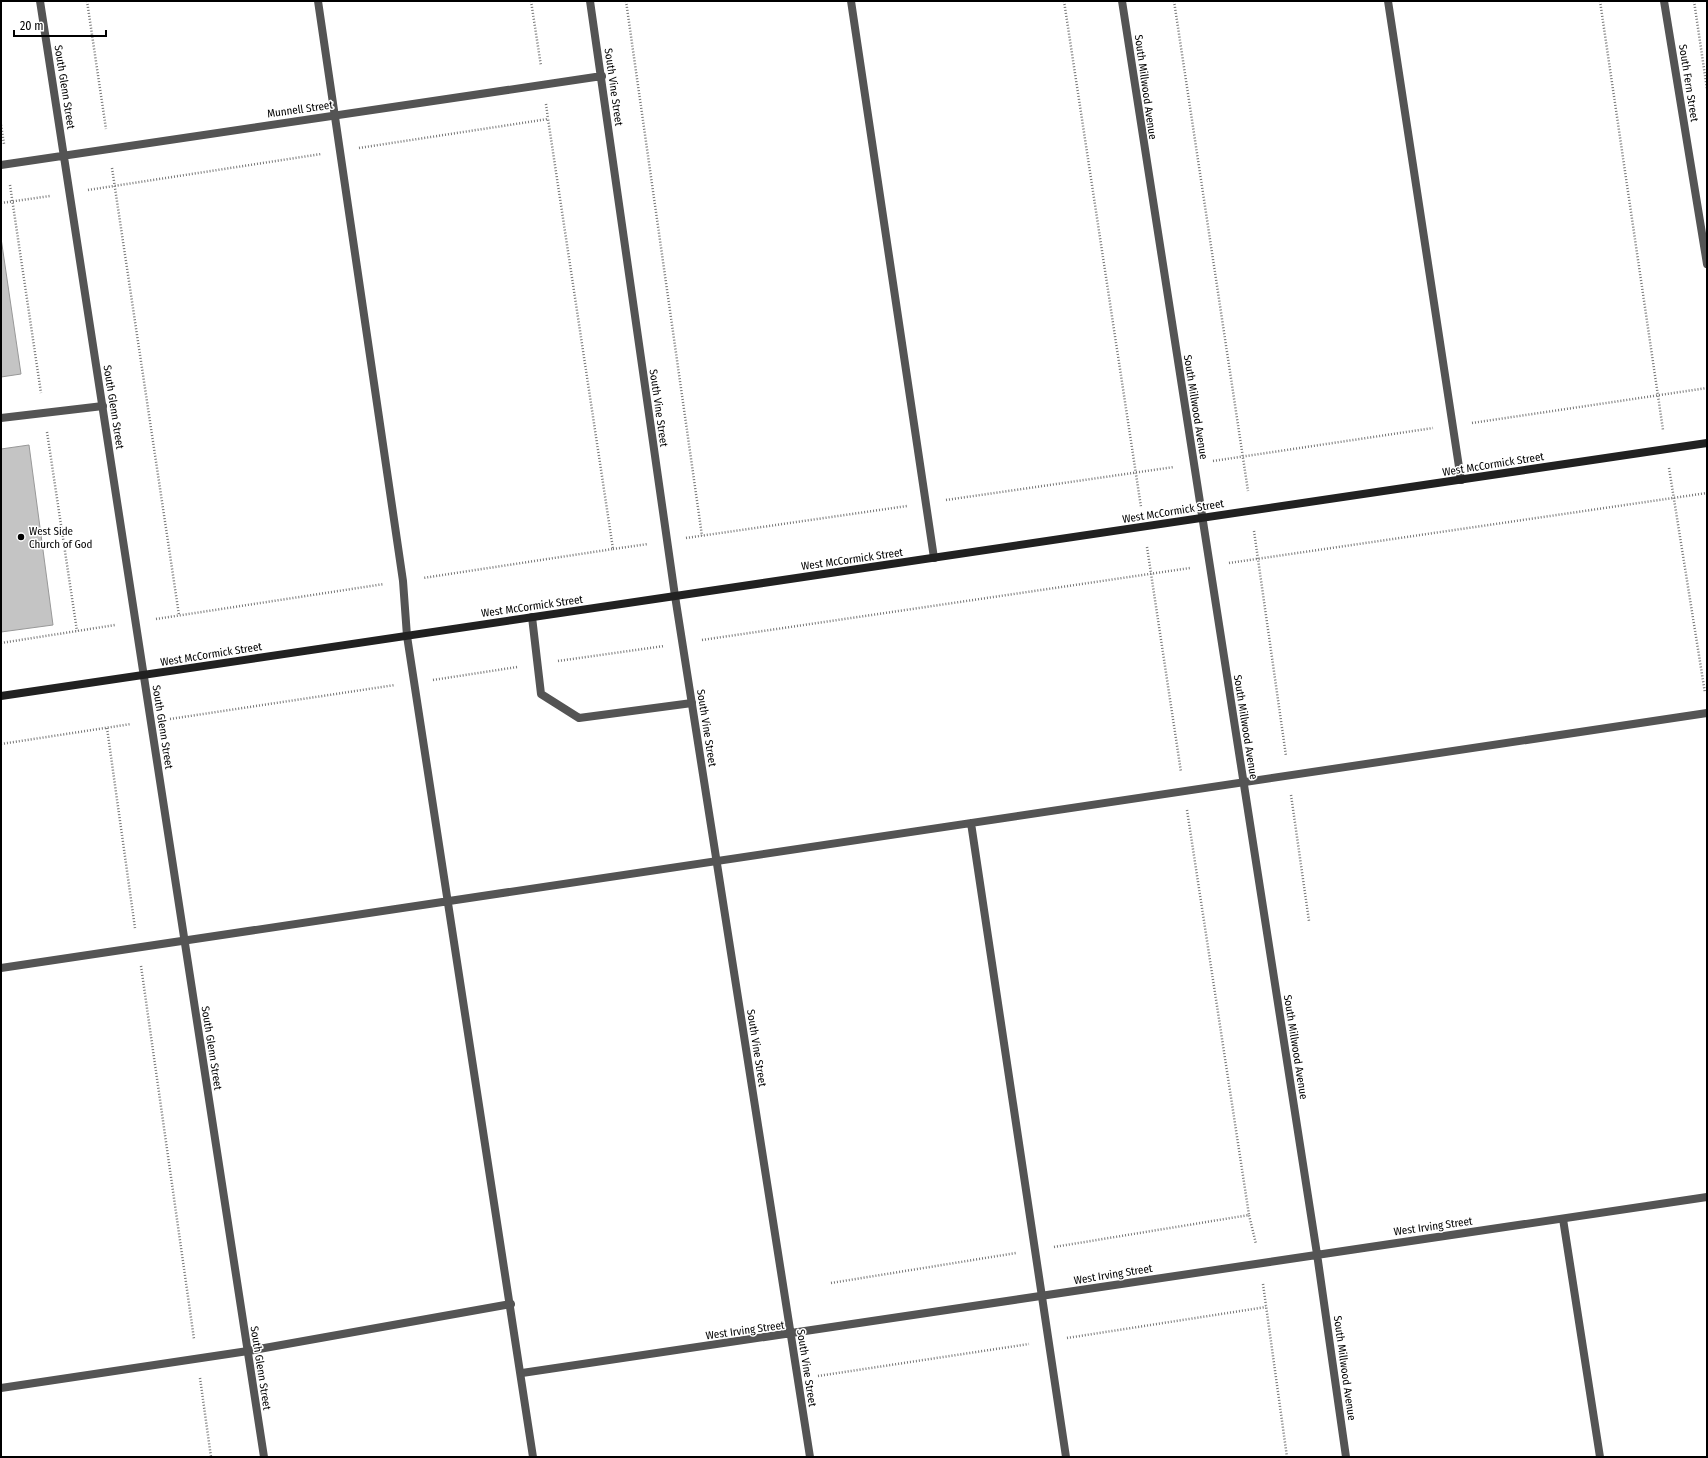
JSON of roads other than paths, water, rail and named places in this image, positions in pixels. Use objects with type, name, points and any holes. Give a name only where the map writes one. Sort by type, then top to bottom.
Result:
[{"type":"street","name":"South Glenn Street","points":[[40,1],[264,1457]]},
{"type":"street","points":[[318,1],[403,581],[407,636],[522,1373],[533,1457]]},
{"type":"street","name":"South Vine Street","points":[[590,1],[602,76],[682,643],[810,1457]]},
{"type":"street","points":[[851,1],[934,558]]},
{"type":"street","name":"South Millwood Avenue","points":[[1122,1],[1317,1254],[1346,1457]]},
{"type":"street","points":[[1388,1],[1461,480]]},
{"type":"street","name":"South Fern Street","points":[[1664,1],[1707,264]]},
{"type":"street","name":"Munnell Street","points":[[4,164],[602,76]]},
{"type":"street","points":[[1,418],[103,406]]},
{"type":"street","name":"West McCormick Street","points":[[1,696],[1707,443]]},
{"type":"street","points":[[532,617],[541,694],[579,718],[692,704]]},
{"type":"street","points":[[1,968],[1707,713]]},
{"type":"street","points":[[971,823],[1066,1457]]},
{"type":"street","name":"West Irving Street","points":[[522,1373],[1707,1197]]},
{"type":"street","points":[[1563,1218],[1600,1457]]},
{"type":"street","points":[[1,1388],[248,1351],[511,1304]]},
{"type":"place","name":"West Side Church of God","points":[[21,537]]}]
